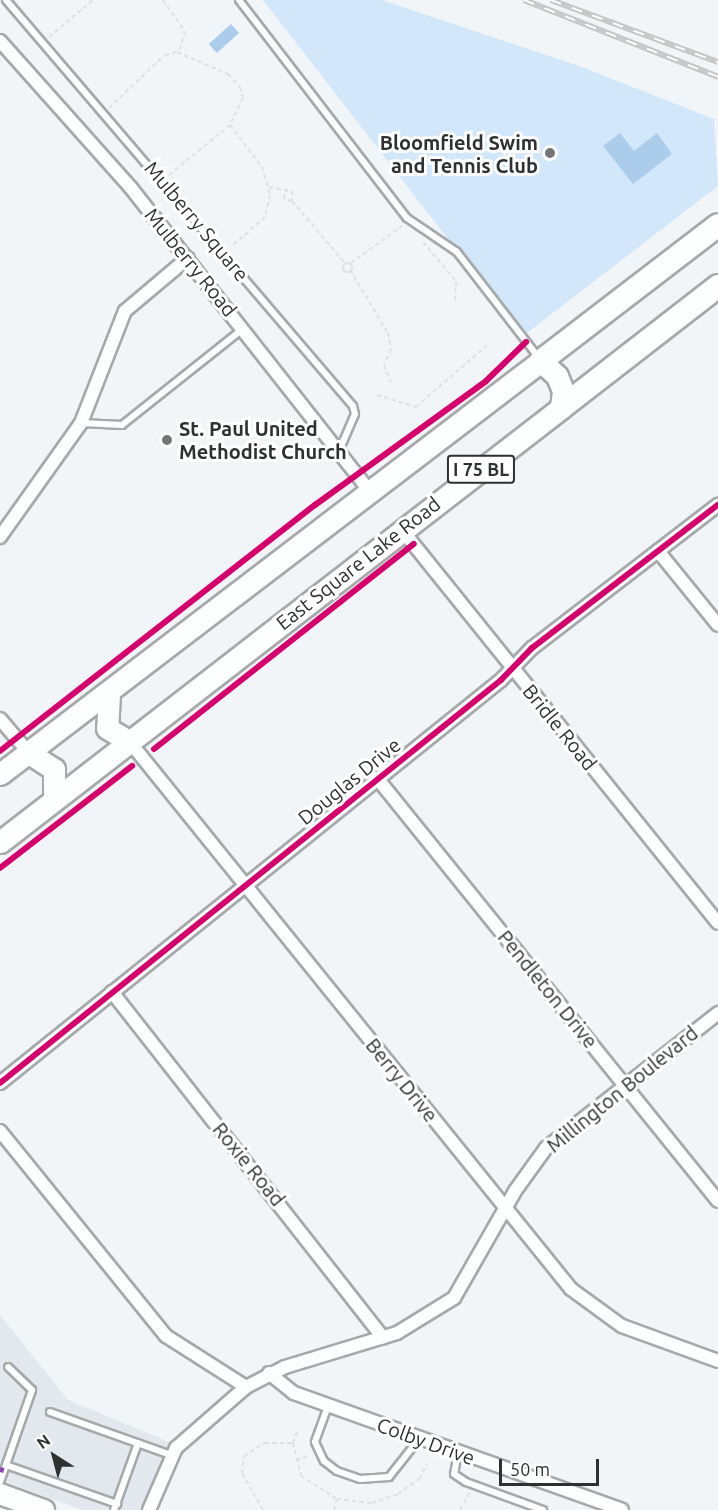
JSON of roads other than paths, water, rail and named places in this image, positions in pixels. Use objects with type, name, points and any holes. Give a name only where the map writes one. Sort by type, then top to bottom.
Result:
[{"type":"highway","name":"I 75 BL","points":[[0,774],[109,694],[718,225]]},
{"type":"highway","name":"East Square Lake Road","points":[[0,842],[718,286]]},
{"type":"highway","points":[[542,361],[561,382],[561,408]]},
{"type":"highway","points":[[109,694],[107,728],[129,741]]},
{"type":"highway","points":[[29,753],[54,769],[54,799]]},
{"type":"main road","points":[[0,1494],[44,1510]]},
{"type":"street","name":"Mulberry Road","points":[[0,41],[188,258],[371,493]]},
{"type":"street","points":[[0,537],[81,423],[119,320],[143,293],[188,258]]},
{"type":"street","name":"Douglas Drive","points":[[0,1083],[513,668],[532,648],[718,505]]},
{"type":"street","name":"Bridle Road","points":[[402,530],[718,923]]},
{"type":"street","points":[[658,551],[718,626]]},
{"type":"street","points":[[0,719],[29,753]]},
{"type":"street","name":"Berry Drive","points":[[129,741],[505,1209],[591,1306],[633,1331],[718,1361]]},
{"type":"street","name":"Pendleton Drive","points":[[377,778],[718,1201]]},
{"type":"street","name":"Roxie Road","points":[[112,992],[383,1338]]},
{"type":"street","name":"Millington Boulevard","points":[[149,1510],[171,1455],[246,1387],[269,1373],[383,1338],[424,1320],[454,1298],[505,1209],[546,1148],[718,1013]]},
{"type":"street","points":[[0,1131],[166,1336],[246,1387]]},
{"type":"street","name":"Colby Drive","points":[[269,1373],[286,1389],[328,1406],[458,1452],[591,1505],[622,1510]]},
{"type":"lane","name":"Mulberry Square","points":[[6,0],[105,111],[353,406],[356,414],[339,451]]},
{"type":"lane","points":[[239,0],[410,220],[431,229],[457,252],[542,361]]},
{"type":"lane","points":[[81,423],[122,425],[244,328]]},
{"type":"lane","points":[[0,1482],[32,1390],[8,1367]]},
{"type":"lane","points":[[328,1406],[315,1442],[318,1452],[337,1471],[375,1480],[402,1467],[419,1439]]},
{"type":"lane","points":[[50,1412],[171,1455]]},
{"type":"lane","points":[[6,1465],[116,1507],[138,1443]]},
{"type":"lane","points":[[458,1452],[454,1474],[466,1482],[543,1510]]},
{"type":"railway","points":[[524,0],[718,77]]},
{"type":"railway","points":[[551,0],[718,62]]},
{"type":"place","name":"Bloomfield Swim and Tennis Club","points":[[550,153]]},
{"type":"place","name":"St. Paul United Methodist Church","points":[[167,440]]}]
